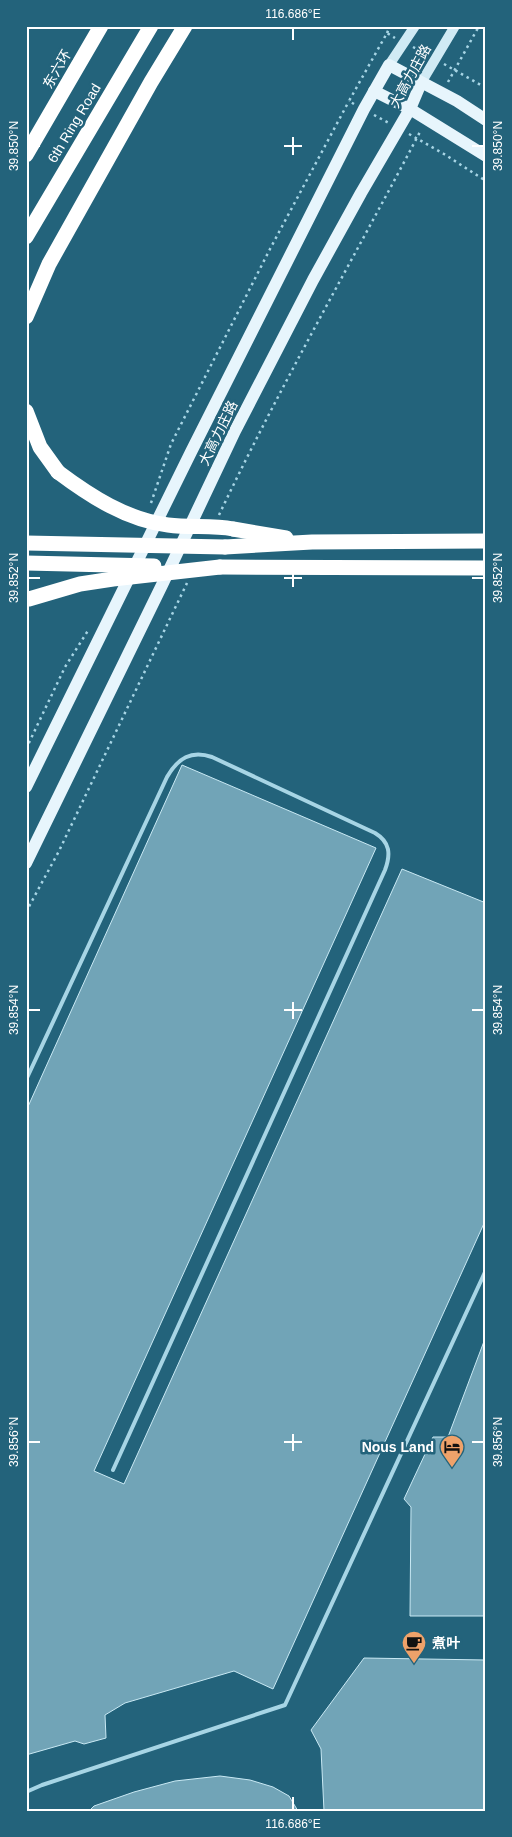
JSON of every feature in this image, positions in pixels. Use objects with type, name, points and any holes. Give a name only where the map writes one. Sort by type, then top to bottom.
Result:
[{"type":"highway","name":"东六环","points":[[26,155],[101,26]]},
{"type":"highway","name":"6th Ring Road","points":[[26,237],[151,26]]},
{"type":"highway","points":[[26,317],[65,233],[185,26]]},
{"type":"highway","points":[[26,411],[40,447],[58,472],[85,492],[136,518],[168,525],[220,526],[312,542]]},
{"type":"highway","points":[[26,543],[225,547],[312,542],[485,541]]},
{"type":"highway","points":[[26,563],[220,567],[485,568]]},
{"type":"highway","points":[[28,599],[80,584],[220,567]]},
{"type":"main road","name":"大高力庄路","points":[[26,787],[191,452],[374,91],[415,26]]},
{"type":"main road","name":"大高力庄路","points":[[26,863],[235,431],[328,254],[455,26]]},
{"type":"main road","points":[[389,65],[457,101],[486,120]]},
{"type":"main road","points":[[374,91],[410,109],[486,156]]},
{"type":"lane","points":[[26,1080],[163,786],[171,770],[180,759],[194,754],[212,757],[375,833],[385,841],[389,850],[385,870],[113,1470]]},
{"type":"lane","points":[[26,1792],[42,1785],[285,1705],[486,1270]]},
{"type":"path","points":[[387,33],[390,26]]},
{"type":"path","points":[[442,94],[479,26]]},
{"type":"path","points":[[149,507],[171,444],[265,258],[349,101]]},
{"type":"path","points":[[218,517],[312,332],[427,120]]},
{"type":"path","points":[[26,912],[59,851],[190,578]]},
{"type":"path","points":[[26,749],[65,667],[90,627]]},
{"type":"building","points":[[182,765],[376,848],[94,1471],[124,1484],[402,869],[486,903],[486,1219],[273,1689],[234,1671],[125,1703],[105,1715],[106,1738],[84,1744],[75,1741],[26,1755],[26,1111]]},
{"type":"building","name":"Nous Land","points":[[486,1336],[486,1616],[410,1616],[411,1507],[404,1499],[433,1437],[448,1437]]},
{"type":"building","points":[[364,1658],[486,1660],[486,1811],[324,1811],[321,1749],[311,1730]]},
{"type":"building","points":[[220,1776],[250,1780],[273,1787],[289,1796],[298,1811],[89,1811],[94,1806],[134,1792],[175,1781]]},
{"type":"place","name":"Nous Land","points":[[452,1468]]},
{"type":"place","name":"煮叶","points":[[414,1664]]}]
